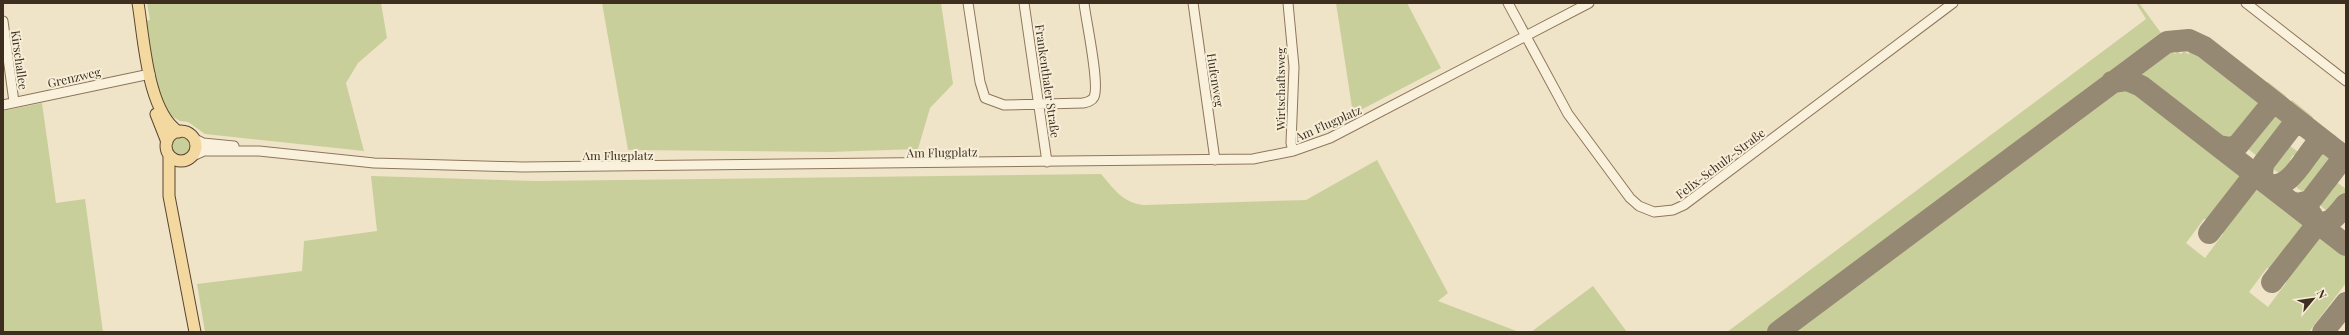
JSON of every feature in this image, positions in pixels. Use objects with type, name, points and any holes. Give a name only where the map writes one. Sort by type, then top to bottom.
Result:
[{"type":"main road","points":[[138,3],[154,107],[167,142],[169,156],[169,190],[195,332]]},
{"type":"main road","points":[[150,74],[160,108],[170,125],[179,132]]},
{"type":"main road","points":[[167,142],[172,134],[186,132],[194,138],[196,148],[176,178],[173,208]]},
{"type":"main road","points":[[169,156],[177,161],[189,158]]},
{"type":"street","points":[[968,3],[980,82],[985,98],[1004,105],[1083,103],[1091,101],[1094,97],[1094,73],[1084,3]]},
{"type":"street","name":"Frankenthaler Straße","points":[[1024,3],[1047,162]]},
{"type":"street","name":"Hufenweg","points":[[1193,3],[1215,160]]},
{"type":"street","name":"Wirtschaftsweg","points":[[1288,3],[1294,67],[1291,143],[1293,151]]},
{"type":"street","name":"Felix-Schulz-Straße","points":[[1508,3],[1568,114],[1626,194],[1645,209],[1666,212],[1684,205],[1953,3]]},
{"type":"street","name":"Am Flugplatz","points":[[194,138],[204,143],[374,163],[503,167],[1253,159],[1293,151],[1330,138],[1589,3]]},
{"type":"street","points":[[2246,3],[2346,81]]},
{"type":"street","name":"Kirschallee","points":[[3,22],[14,102]]},
{"type":"street","name":"Grenzweg","points":[[3,105],[150,74]]},
{"type":"street","name":"Am Flugplatz","points":[[189,158],[204,152],[259,150]]},
{"type":"green space","points":[[147,3],[381,3],[387,38],[358,63],[346,83],[364,151],[205,134],[188,122],[180,121],[171,116],[159,101],[145,21],[150,20]]},
{"type":"green space","points":[[602,3],[941,3],[953,84],[930,108],[918,149],[829,152],[628,150]]},
{"type":"green space","points":[[1336,3],[1407,3],[1441,68],[1353,114]]},
{"type":"green space","points":[[2136,3],[2139,3],[2164,37],[1767,332],[1727,332],[2146,19]]},
{"type":"green space","points":[[2198,49],[2260,98],[2262,105],[2244,129],[2232,138],[2218,138],[2142,77],[2145,64],[2161,51],[2164,55],[2170,50],[2175,54],[2177,51],[2181,54],[2184,51],[2188,54],[2191,50],[2195,53]]},
{"type":"green space","points":[[2258,77],[2266,83],[2268,82],[2286,96],[2282,102],[2255,81]]},
{"type":"green space","points":[[2119,88],[2137,91],[2243,174],[2243,181],[2213,220],[2204,219],[2186,243],[2205,258],[2223,234],[2221,226],[2250,187],[2258,185],[2306,223],[2306,231],[2276,269],[2267,268],[2249,292],[2268,307],[2286,283],[2284,275],[2313,237],[2321,235],[2346,254],[2346,283],[2309,332],[1789,332],[2111,91]]},
{"type":"green space","points":[[2292,100],[2313,117],[2309,123],[2288,106]]},
{"type":"green space","points":[[42,103],[56,203],[85,199],[103,332],[3,332],[3,111]]},
{"type":"green space","points":[[2279,112],[2284,116],[2286,124],[2263,153],[2257,156],[2248,149],[2249,142],[2272,113]]},
{"type":"green space","points":[[177,137],[185,137],[190,142],[188,153],[185,155],[177,155],[172,150],[172,142]]},
{"type":"green space","points":[[2286,143],[2301,154],[2297,158],[2293,155],[2290,160],[2293,163],[2287,172],[2280,174],[2273,169],[2272,161],[2279,152],[2283,155],[2287,150],[2283,147]]},
{"type":"green space","points":[[2319,150],[2328,153],[2334,161],[2311,190],[2302,191],[2297,188],[2296,179]]},
{"type":"green space","points":[[1377,160],[1448,293],[1438,301],[1519,332],[205,332],[197,284],[302,271],[304,241],[377,231],[371,176],[537,181],[1101,174],[1115,190],[1125,198],[1137,204],[1144,205],[1306,200]]},
{"type":"green space","points":[[2334,180],[2346,189],[2346,195],[2341,193],[2337,198],[2341,201],[2335,209],[2327,211],[2321,206],[2320,198],[2327,190],[2331,192],[2334,188],[2331,185]]},
{"type":"green space","points":[[1593,286],[1627,332],[1531,332]]},
{"type":"taxiway","points":[[1778,332],[2167,42],[2189,40],[2204,47],[2346,158]]},
{"type":"taxiway","points":[[2112,82],[2127,80],[2141,86],[2346,245]]},
{"type":"taxiway","points":[[2219,146],[2230,148],[2238,145],[2269,107],[2275,105],[2281,107]]},
{"type":"taxiway","points":[[2266,183],[2262,176],[2263,164],[2293,125],[2299,124],[2304,126]]},
{"type":"taxiway","points":[[2267,184],[2275,185],[2282,183],[2294,173],[2315,146],[2320,143],[2328,144]]},
{"type":"taxiway","points":[[2291,202],[2298,204],[2310,201],[2340,162],[2340,156],[2337,151]]},
{"type":"taxiway","points":[[2209,233],[2255,174]]},
{"type":"taxiway","points":[[2311,214],[2315,221],[2329,221],[2333,219],[2346,204]]},
{"type":"taxiway","points":[[2272,282],[2318,223]]},
{"type":"taxiway","points":[[2323,332],[2346,303]]}]
